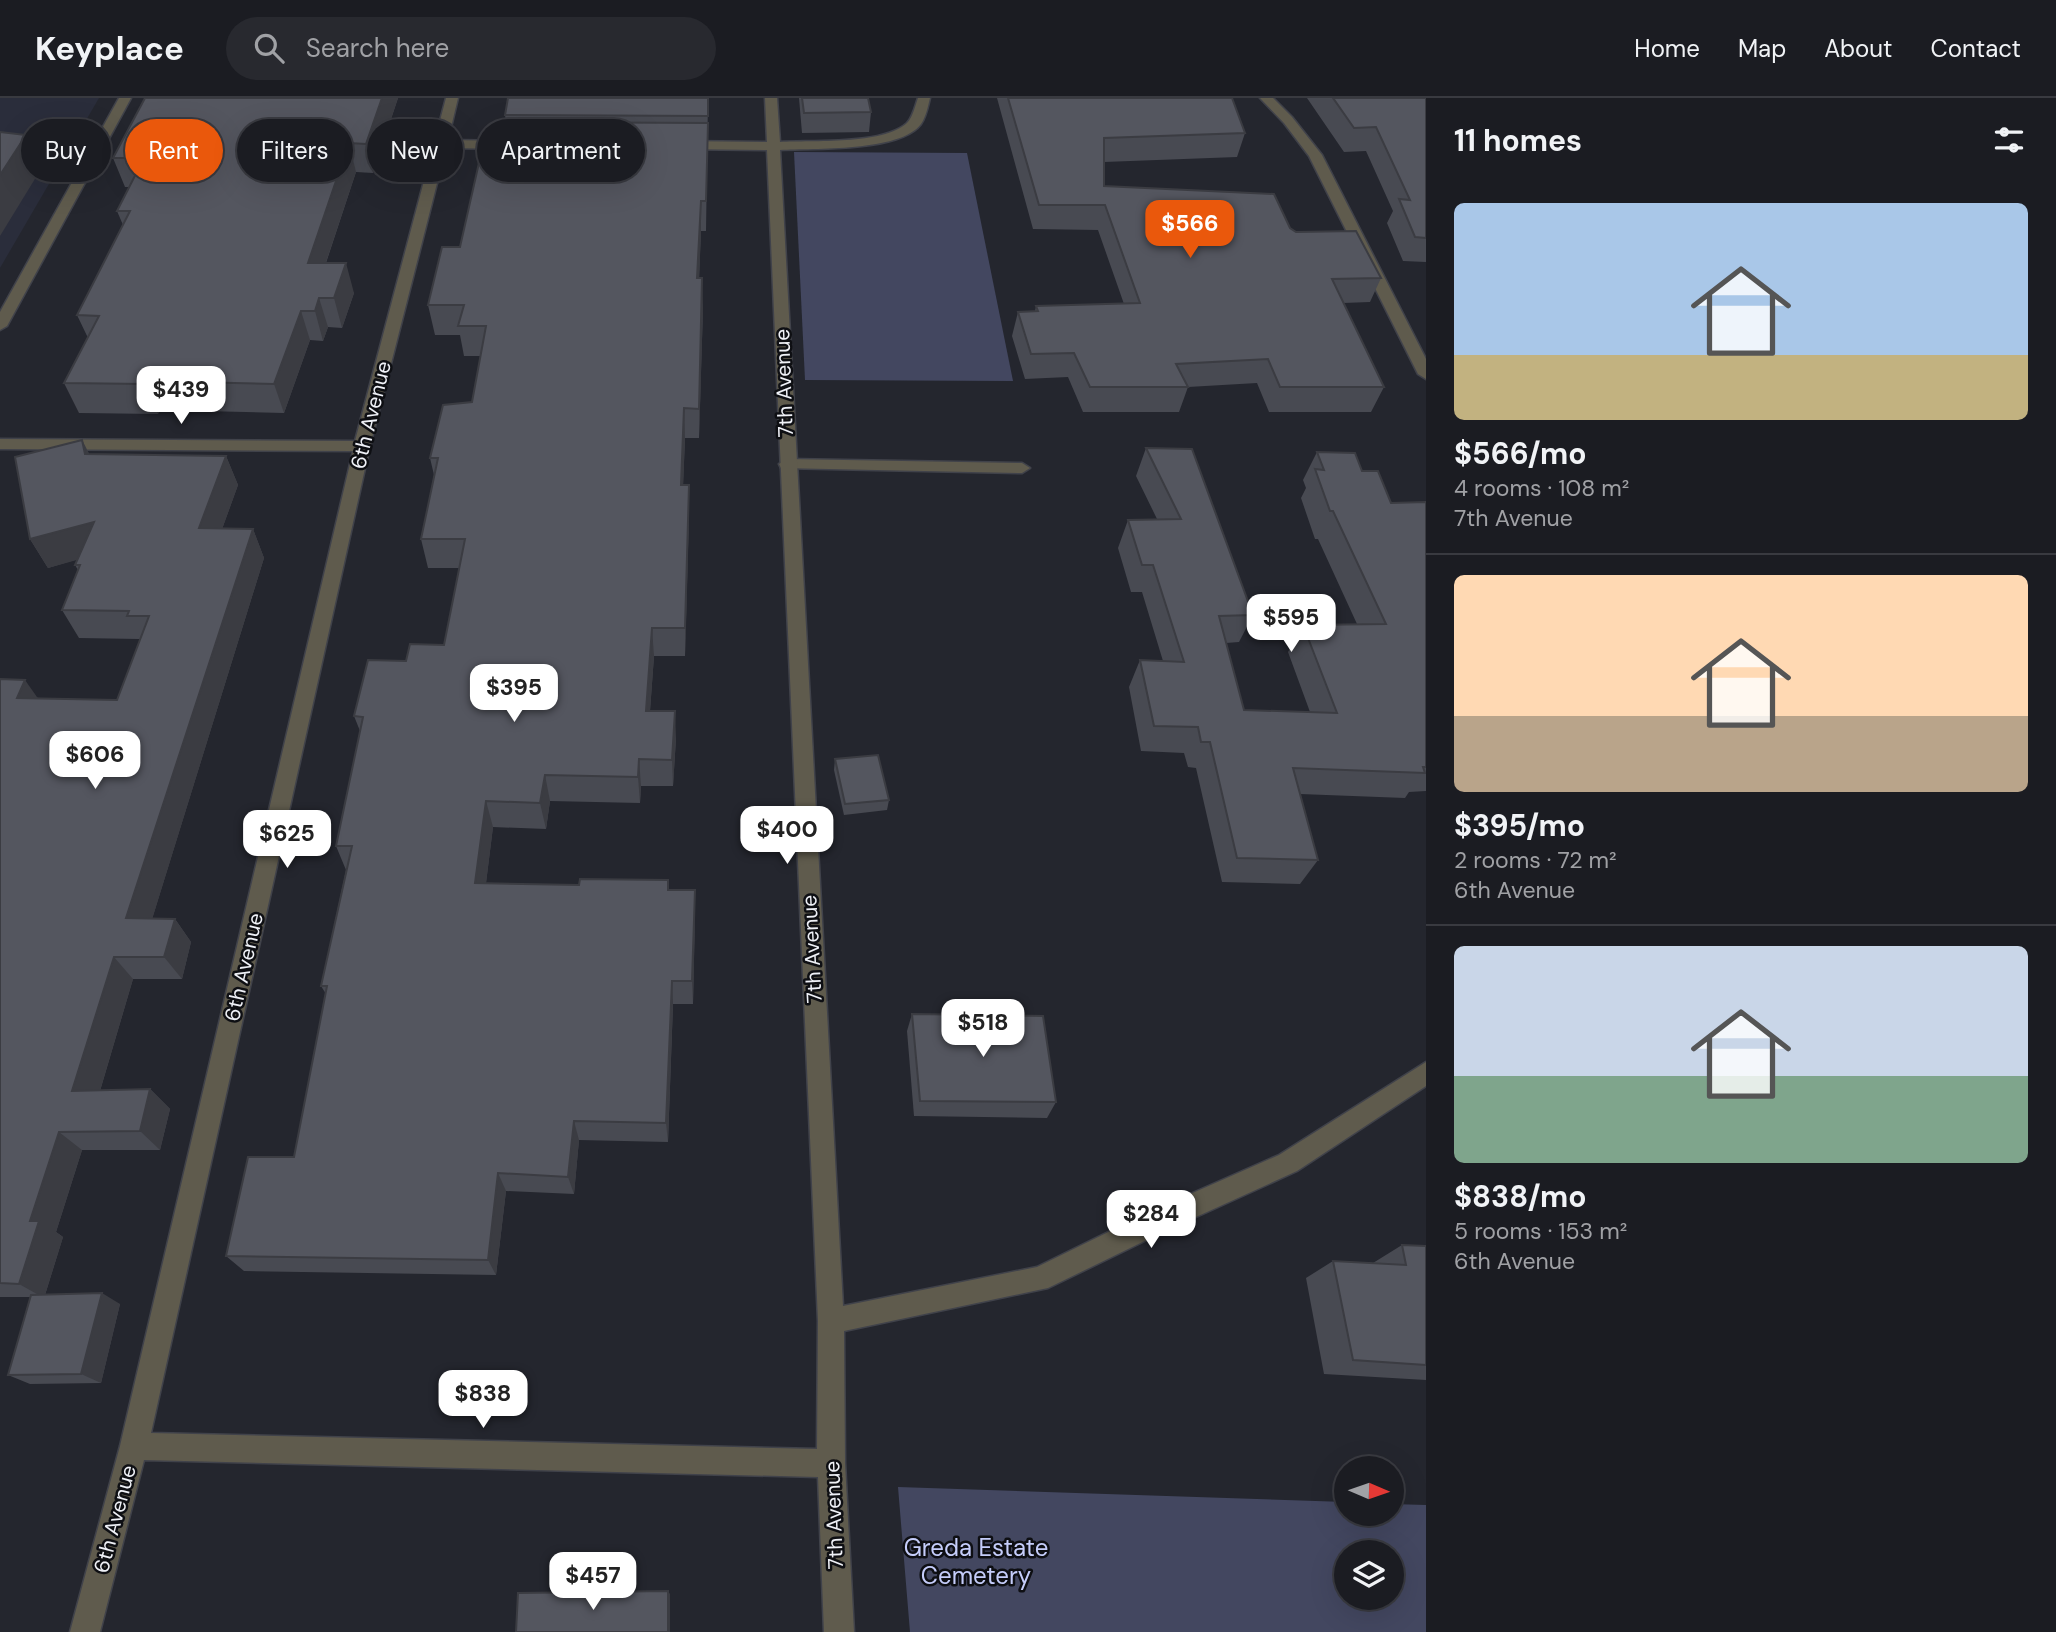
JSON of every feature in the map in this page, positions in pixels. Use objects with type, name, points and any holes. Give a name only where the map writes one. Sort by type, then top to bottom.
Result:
[{"type":"street","points":[[0,326],[125,98]]},
{"type":"street","name":"6th Avenue","points":[[447,119],[452,98]]},
{"type":"street","name":"7th Avenue","points":[[771,98],[831,1321],[831,1463],[839,1632]]},
{"type":"street","points":[[663,145],[774,146],[878,140],[902,133],[916,121],[924,98]]},
{"type":"street","points":[[1266,98],[1288,120],[1315,155],[1426,374]]},
{"type":"street","name":"6th Avenue","points":[[85,1632],[135,1446],[362,446],[430,182]]},
{"type":"street","points":[[0,444],[362,446]]},
{"type":"street","points":[[787,464],[1022,468]]},
{"type":"street","points":[[831,1321],[1040,1279],[1154,1223],[1288,1163],[1426,1073]]},
{"type":"street","points":[[135,1446],[831,1463]]},
{"type":"shaded area","points":[[0,98],[99,98],[87,119],[21,119],[21,182],[50,182],[0,268]]},
{"type":"green space","points":[[794,152],[967,153],[1013,381],[805,380]]},
{"type":"green space","name":"Greda Estate Cemetery","points":[[898,1487],[1334,1502],[1334,1526],[1404,1526],[1404,1504],[1426,1505],[1426,1632],[910,1632]]},
{"type":"building","points":[[145,98],[382,98],[375,119],[367,119],[366,144],[353,143],[353,119],[237,119],[237,182],[336,182],[308,263],[346,263],[334,298],[319,298],[315,311],[301,311],[274,384],[147,381],[145,384],[64,383],[99,316],[77,315],[130,211],[117,211],[132,182],[223,182],[223,119],[134,119]]},
{"type":"building","points":[[508,98],[708,98],[708,116],[505,115]]},
{"type":"building","points":[[802,98],[868,98],[871,112],[804,113]]},
{"type":"building","points":[[1008,98],[1232,98],[1245,133],[1104,138],[1104,186],[1274,194],[1290,228],[1296,232],[1356,231],[1381,278],[1332,279],[1384,387],[1280,387],[1268,359],[1176,364],[1188,387],[1090,387],[1074,353],[1031,354],[1018,312],[1038,311],[1036,306],[1140,303],[1105,205],[1039,205]]},
{"type":"building","points":[[1333,98],[1426,98],[1426,238],[1415,237],[1399,199],[1410,200],[1376,127],[1354,128]]},
{"type":"building","points":[[645,123],[708,123],[706,201],[701,201],[697,278],[702,278],[699,409],[684,408],[681,485],[689,485],[685,628],[652,628],[646,711],[675,711],[672,760],[639,759],[638,777],[545,775],[540,803],[486,801],[475,883],[579,885],[580,879],[668,880],[668,890],[695,890],[692,981],[672,981],[666,1123],[574,1121],[568,1177],[498,1173],[488,1260],[226,1256],[248,1157],[294,1157],[327,986],[321,986],[352,846],[336,846],[363,717],[354,716],[368,660],[406,661],[410,644],[444,645],[465,539],[421,539],[438,458],[430,458],[443,405],[472,402],[486,326],[458,326],[464,305],[428,305],[442,247],[460,247],[477,172],[477,182],[645,182]]},
{"type":"building","points":[[0,132],[21,134],[21,143],[0,175]]},
{"type":"building","points":[[125,136],[125,158],[113,158]]},
{"type":"building","points":[[82,440],[85,454],[226,456],[199,528],[253,529],[126,918],[175,919],[164,957],[114,957],[72,1091],[150,1089],[140,1131],[59,1132],[30,1221],[39,1221],[19,1284],[0,1283],[0,679],[25,680],[17,698],[117,700],[149,616],[127,616],[129,611],[62,610],[80,565],[75,565],[94,522],[30,539],[15,457]]},
{"type":"building","points":[[1146,448],[1192,449],[1253,615],[1219,616],[1244,710],[1337,713],[1303,625],[1386,624],[1333,511],[1330,511],[1315,469],[1324,470],[1317,452],[1355,453],[1362,471],[1378,471],[1391,503],[1426,502],[1425,773],[1293,768],[1318,860],[1237,858],[1210,742],[1201,742],[1198,727],[1154,726],[1140,660],[1184,662],[1153,565],[1142,565],[1128,520],[1181,519]]},
{"type":"building","points":[[878,755],[889,800],[845,804],[835,759]]},
{"type":"building","points":[[912,1014],[1043,1016],[1056,1102],[920,1101]]},
{"type":"building","points":[[1402,1245],[1426,1246],[1426,1365],[1353,1360],[1333,1261],[1406,1265]]},
{"type":"building","points":[[102,1293],[81,1374],[8,1375],[31,1295]]},
{"type":"building","points":[[668,1591],[668,1632],[516,1632],[518,1593]]}]
